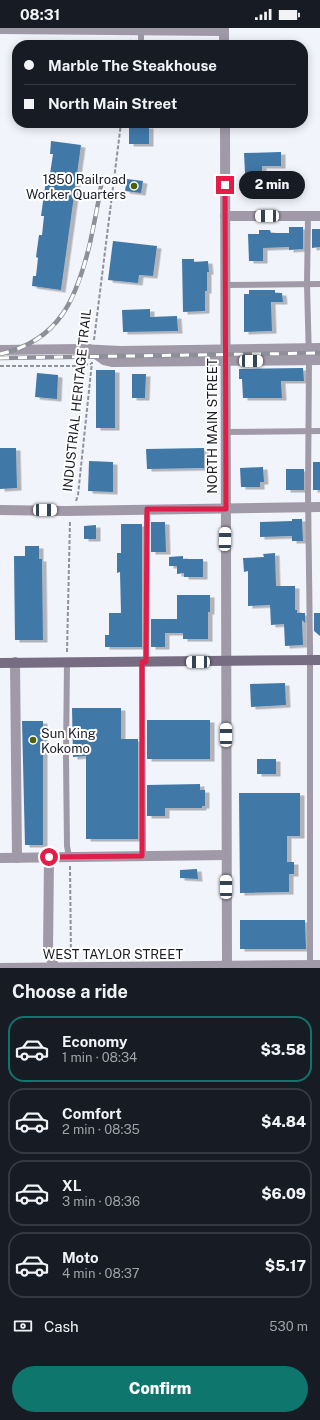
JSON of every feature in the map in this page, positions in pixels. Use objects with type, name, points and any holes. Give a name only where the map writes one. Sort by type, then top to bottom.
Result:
[{"type":"street","points":[[0,29],[109,29],[141,31],[224,29],[224,40]]},
{"type":"street","name":"NORTH MAIN STREET","points":[[224,128],[227,967]]},
{"type":"street","points":[[225,216],[320,216]]},
{"type":"street","points":[[0,350],[120,351],[320,348]]},
{"type":"street","points":[[91,350],[104,360],[110,361],[320,360]]},
{"type":"street","points":[[0,510],[73,511],[320,507]]},
{"type":"street","points":[[0,663],[315,660]]},
{"type":"street","points":[[15,662],[17,858]]},
{"type":"street","points":[[0,858],[226,855]]},
{"type":"street","points":[[49,857],[48,952],[55,968]]},
{"type":"street","name":"WEST TAYLOR STREET","points":[[0,968],[313,966]]},
{"type":"lane","points":[[141,31],[141,40]]},
{"type":"lane","points":[[308,216],[308,508],[315,660],[313,966]]},
{"type":"lane","points":[[225,285],[320,284]]},
{"type":"lane","points":[[225,432],[320,431]]},
{"type":"lane","points":[[142,856],[147,509]]},
{"type":"lane","points":[[67,662],[66,757],[67,846],[69,857]]},
{"type":"path","name":"INDUSTRIAL HERITAGE TRAIL","points":[[67,662],[70,522],[78,495],[91,364],[91,350],[120,128]]},
{"type":"path","points":[[0,366],[74,366],[91,364]]},
{"type":"path","points":[[69,857],[71,869],[71,967]]},
{"type":"building","points":[[129,128],[149,128],[149,144],[129,144]]},
{"type":"building","points":[[51,141],[81,145],[61,290],[32,286],[33,276],[36,276],[38,258],[36,257],[39,235],[42,235],[44,216],[41,216],[47,173],[50,174],[53,154],[50,154]]},
{"type":"building","points":[[281,152],[281,166],[262,166],[262,172],[245,173],[244,153]]},
{"type":"building","name":"1850 Railroad Worker Quarters","points":[[127,179],[143,181],[141,193],[125,191]]},
{"type":"building","points":[[289,227],[303,227],[303,249],[289,250],[289,247],[263,248],[263,261],[249,261],[248,234],[259,234],[259,230],[270,230],[271,233],[289,233]]},
{"type":"building","points":[[312,229],[320,229],[320,247],[312,248]]},
{"type":"building","points":[[113,241],[157,246],[153,276],[139,275],[138,283],[108,280]]},
{"type":"building","points":[[182,259],[194,259],[194,262],[208,261],[209,272],[207,272],[207,291],[205,291],[205,311],[183,312]]},
{"type":"building","points":[[249,290],[275,290],[275,293],[282,293],[283,302],[271,302],[272,331],[244,332],[244,294],[249,294]]},
{"type":"building","points":[[150,309],[150,317],[177,316],[178,331],[123,332],[122,310]]},
{"type":"building","points":[[303,368],[304,381],[281,381],[282,398],[243,398],[242,379],[239,379],[239,369]]},
{"type":"building","points":[[96,370],[115,370],[115,428],[96,428]]},
{"type":"building","points":[[37,373],[58,375],[57,399],[35,397]]},
{"type":"building","points":[[132,374],[146,374],[145,398],[132,398]]},
{"type":"building","points":[[0,448],[16,448],[17,488],[0,489]]},
{"type":"building","points":[[204,448],[204,468],[147,469],[146,449]]},
{"type":"building","points":[[89,461],[113,462],[113,492],[88,491]]},
{"type":"building","points":[[313,462],[320,462],[320,490],[313,490]]},
{"type":"building","points":[[263,467],[264,482],[260,482],[260,487],[241,487],[240,468]]},
{"type":"building","points":[[286,469],[304,469],[304,490],[286,490]]},
{"type":"building","points":[[292,519],[302,519],[303,541],[292,541],[292,536],[260,537],[260,522],[292,521]]},
{"type":"building","points":[[151,522],[165,522],[166,552],[151,552]]},
{"type":"building","points":[[121,524],[142,524],[142,647],[105,647],[105,635],[109,635],[109,613],[121,613],[120,572],[117,573],[117,553],[121,553]]},
{"type":"building","points":[[96,525],[96,539],[84,539],[84,526]]},
{"type":"building","points":[[25,546],[39,546],[39,559],[42,559],[43,640],[15,640],[14,556],[25,556]]},
{"type":"building","points":[[275,553],[276,586],[295,586],[295,610],[297,610],[297,613],[305,613],[305,623],[302,620],[303,645],[285,646],[284,624],[271,625],[270,605],[248,606],[248,571],[244,572],[243,558],[264,557],[263,554]]},
{"type":"building","points":[[183,556],[183,559],[203,559],[203,577],[184,577],[184,573],[177,574],[177,566],[169,566],[169,557]]},
{"type":"building","points":[[177,595],[210,595],[210,612],[208,612],[208,639],[183,639],[183,633],[165,633],[165,647],[151,647],[151,619],[177,619]]},
{"type":"building","points":[[314,613],[320,613],[320,636],[314,631]]},
{"type":"building","points":[[285,683],[286,705],[251,707],[250,684]]},
{"type":"building","points":[[72,708],[121,708],[121,739],[138,739],[138,839],[86,839],[86,756],[73,757]]},
{"type":"building","points":[[147,720],[210,720],[210,759],[147,759]]},
{"type":"building","points":[[22,721],[43,721],[43,845],[25,845]]},
{"type":"building","points":[[257,759],[276,759],[276,774],[257,774]]},
{"type":"building","points":[[200,784],[200,790],[205,790],[205,806],[202,806],[202,808],[165,808],[165,816],[147,816],[147,785]]},
{"type":"building","points":[[239,793],[300,793],[300,836],[287,836],[287,862],[294,862],[294,874],[289,874],[289,892],[240,893]]},
{"type":"building","points":[[197,869],[198,879],[180,878],[180,870]]},
{"type":"building","points":[[240,920],[305,920],[306,949],[240,949]]},
{"type":"railway","points":[[0,354],[21,348],[38,339],[63,314],[72,298],[85,263],[101,186]]},
{"type":"railway","points":[[0,358],[320,353]]},
{"type":"place","name":"1850 Railroad Worker Quarters","points":[[134,186]]},
{"type":"place","name":"Sun King Kokomo","points":[[33,740]]},
{"type":"route","points":[[49,857],[142,856],[142,662],[146,662],[147,509],[226,509],[225,185]]}]
